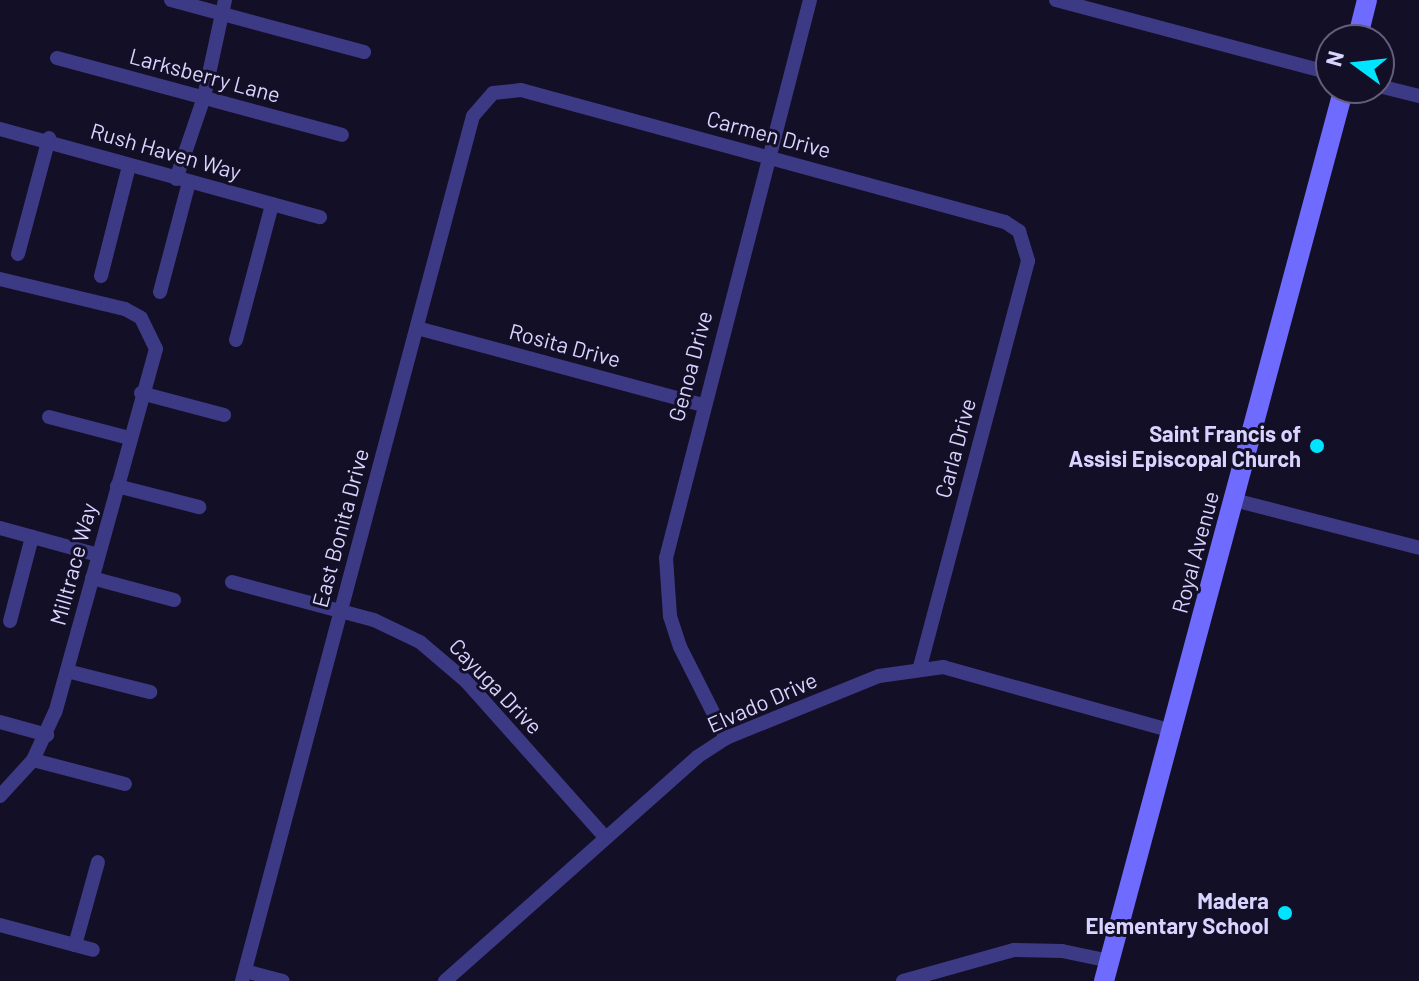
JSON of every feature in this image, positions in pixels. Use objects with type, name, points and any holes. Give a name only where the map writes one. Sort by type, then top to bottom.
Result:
[{"type":"main road","points":[[1361,24],[1367,0]]},
{"type":"main road","name":"Royal Avenue","points":[[1107,971],[1340,104]]},
{"type":"street","points":[[171,0],[223,7],[364,52]]},
{"type":"street","name":"Genoa Drive","points":[[726,738],[680,647],[666,586],[669,531],[810,0]]},
{"type":"street","points":[[1056,0],[1315,69]]},
{"type":"street","points":[[160,292],[223,7]]},
{"type":"street","name":"Larksberry Lane","points":[[57,58],[342,135]]},
{"type":"street","name":"Carmen Drive","points":[[493,93],[521,90],[1005,222],[1025,241]]},
{"type":"street","points":[[1395,90],[1419,96]]},
{"type":"street","name":"East Bonita Drive","points":[[244,976],[473,116],[493,93]]},
{"type":"street","name":"Rush Haven Way","points":[[0,129],[49,138],[129,166],[320,217]]},
{"type":"street","points":[[18,254],[49,138]]},
{"type":"street","points":[[101,276],[129,166]]},
{"type":"street","points":[[236,340],[272,205]]},
{"type":"street","name":"Carla Drive","points":[[920,667],[1028,261],[1025,241]]},
{"type":"street","name":"Milltrace Way","points":[[0,279],[125,309],[151,331],[155,363],[141,393],[47,735],[33,760],[0,796]]},
{"type":"street","name":"Rosita Drive","points":[[417,328],[702,405]]},
{"type":"street","points":[[141,393],[224,415]]},
{"type":"street","points":[[49,417],[129,438]]},
{"type":"street","points":[[117,486],[199,507]]},
{"type":"street","points":[[1234,500],[1419,548]]},
{"type":"street","points":[[0,528],[98,555]]},
{"type":"street","points":[[10,621],[32,537]]},
{"type":"street","points":[[92,578],[174,600]]},
{"type":"street","name":"Cayuga Drive","points":[[232,582],[396,629],[445,660],[606,838]]},
{"type":"street","name":"Elvado Drive","points":[[445,981],[697,757],[726,738],[879,676],[920,667],[943,667],[1172,731]]},
{"type":"street","points":[[67,671],[150,692]]},
{"type":"street","points":[[0,722],[47,735]]},
{"type":"street","points":[[33,760],[125,784]]},
{"type":"street","points":[[75,945],[98,862]]},
{"type":"street","points":[[0,925],[93,950]]},
{"type":"street","points":[[903,981],[1014,950],[1062,951],[1107,971]]},
{"type":"street","points":[[244,976],[283,981]]},
{"type":"place","name":"Saint Francis of Assisi Episcopal Church","points":[[1317,446]]},
{"type":"place","name":"Madera Elementary School","points":[[1285,913]]}]
